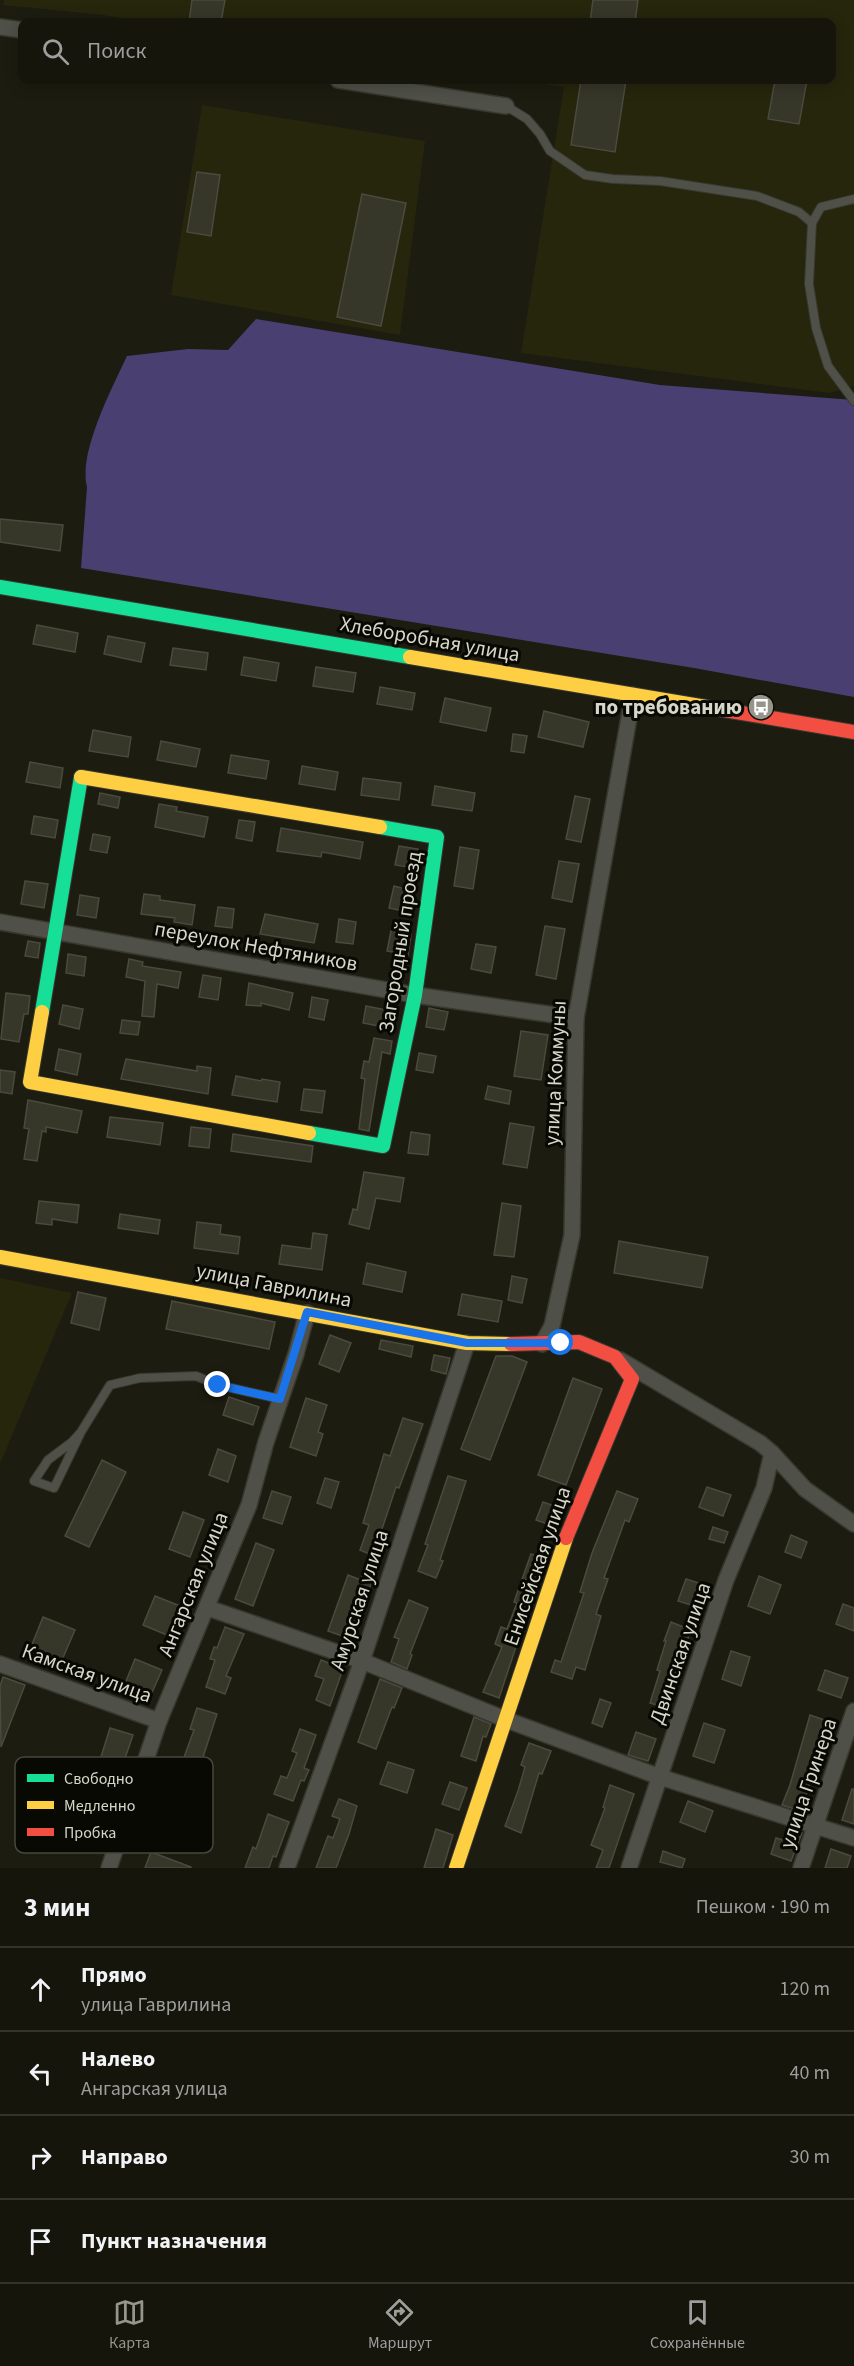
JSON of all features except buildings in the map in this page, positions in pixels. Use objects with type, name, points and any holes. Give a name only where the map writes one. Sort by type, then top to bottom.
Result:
[{"type":"street","points":[[0,27],[18,29]]},
{"type":"street","points":[[364,84],[506,106]]},
{"type":"street","name":"Хлеборобная улица","points":[[0,587],[854,732]]},
{"type":"street","name":"улица Коммуны","points":[[542,1344],[552,1326],[572,1235],[576,1018],[633,695]]},
{"type":"street","name":"Загородный проезд","points":[[81,777],[437,837],[415,996],[383,1146],[30,1082],[81,777]]},
{"type":"street","name":"переулок Нефтяников","points":[[0,922],[415,996],[576,1018]]},
{"type":"street","name":"улица Гаврилина","points":[[0,1257],[467,1343],[542,1344]]},
{"type":"street","name":"Ангарская улица","points":[[147,1757],[159,1721],[249,1505],[307,1312]]},
{"type":"street","points":[[542,1344],[579,1342],[615,1357],[760,1443],[805,1489],[854,1524]]},
{"type":"street","name":"Амурская улица","points":[[287,1868],[362,1661],[467,1343]]},
{"type":"street","name":"Енисейская улица","points":[[456,1868],[573,1517],[632,1379],[615,1357]]},
{"type":"street","name":"Двинская улица","points":[[629,1868],[726,1580],[764,1488],[772,1453]]},
{"type":"street","points":[[208,1608],[362,1661],[507,1720],[660,1777],[854,1838]]},
{"type":"street","name":"Камская улица","points":[[0,1664],[159,1721]]},
{"type":"street","name":"улица Гринера","points":[[801,1868],[854,1711]]},
{"type":"street","name":"Ангарская улица","points":[[109,1868],[114,1853]]},
{"type":"lane","points":[[506,106],[526,118],[540,134],[550,151],[585,175],[660,181],[757,196],[799,212],[812,223]]},
{"type":"lane","points":[[852,397],[828,366],[816,328],[809,284],[812,223],[821,207],[854,199]]},
{"type":"lane","points":[[81,1432],[48,1461],[34,1481],[54,1488],[81,1432],[110,1385],[140,1378],[196,1376],[218,1385],[280,1399]]},
{"type":"shaded area","points":[[4,0],[854,0],[854,386],[829,393],[521,353],[564,87],[543,84],[836,84],[836,18],[124,18],[3,5]]},
{"type":"shaded area","points":[[202,105],[425,141],[400,335],[171,295]]},
{"type":"shaded area","points":[[256,319],[660,385],[854,400],[854,697],[694,668],[81,568],[87,457],[105,403],[127,356],[188,349],[228,350]]},
{"type":"shaded area","points":[[0,1278],[72,1293],[0,1464]]},
{"type":"traffic: fast","points":[[0,587],[410,657]]},
{"type":"traffic: fast","points":[[42,1012],[81,777]]},
{"type":"traffic: fast","points":[[309,1133],[383,1146],[415,995],[437,837],[380,827]]},
{"type":"traffic: slow","points":[[410,657],[724,710]]},
{"type":"traffic: slow","points":[[81,777],[380,827]]},
{"type":"traffic: slow","points":[[42,1012],[30,1082],[309,1133]]},
{"type":"traffic: slow","points":[[0,1257],[467,1343],[511,1344]]},
{"type":"traffic: slow","points":[[456,1868],[566,1538]]},
{"type":"traffic: jam","points":[[724,710],[854,732]]},
{"type":"traffic: jam","points":[[511,1344],[579,1342],[615,1357],[632,1379],[566,1538]]},
{"type":"place","name":"по требованию","points":[[761,707]]},
{"type":"route","points":[[218,1385],[280,1399],[296,1354],[307,1312],[467,1343],[561,1343]]}]
